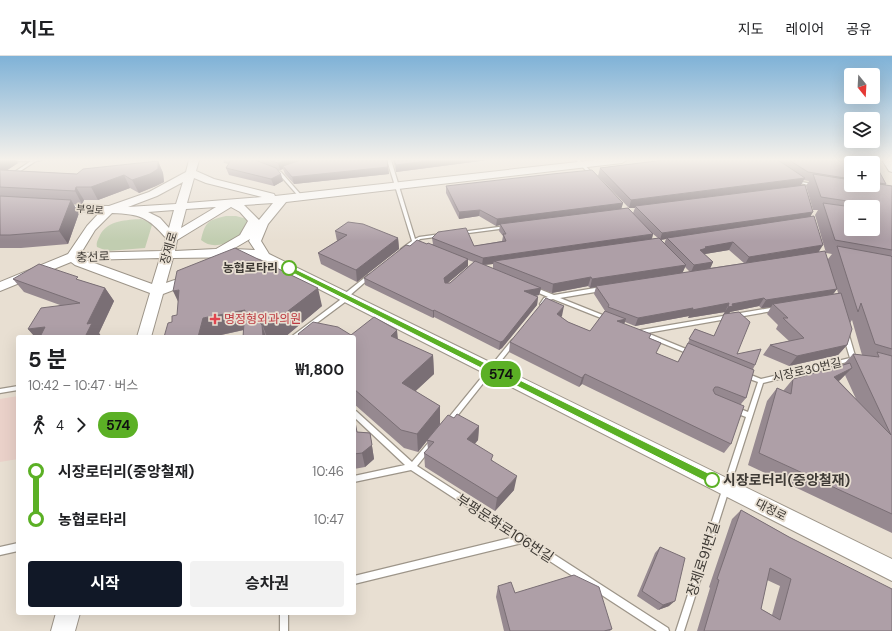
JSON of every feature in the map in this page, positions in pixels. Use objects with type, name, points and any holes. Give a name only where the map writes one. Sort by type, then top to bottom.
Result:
[{"type":"street","points":[[166,187],[153,194],[108,210],[99,218],[72,257],[79,262],[157,291],[202,274]]},
{"type":"street","name":"장제로","points":[[145,335],[187,187]]},
{"type":"street","points":[[234,187],[283,199]]},
{"type":"street","name":"부일로","points":[[46,206],[132,210],[283,199],[390,187]]},
{"type":"street","points":[[224,266],[238,260],[264,256],[254,241],[256,233],[272,210],[283,199]]},
{"type":"street","points":[[86,236],[113,219],[132,210],[156,220],[172,238],[206,217],[233,203],[244,210],[254,221],[245,237],[219,253]]},
{"type":"street","points":[[86,236],[87,243],[91,248],[116,256]]},
{"type":"street","name":"대정로","points":[[219,253],[249,253],[264,256],[892,570]]},
{"type":"street","name":"충선로","points":[[0,287],[72,257],[219,253]]},
{"type":"street","points":[[63,631],[67,615]]},
{"type":"lane","points":[[292,187],[301,197]]},
{"type":"lane","points":[[397,187],[414,241]]},
{"type":"lane","points":[[458,233],[512,226]]},
{"type":"lane","points":[[397,255],[419,238],[450,234]]},
{"type":"lane","points":[[414,241],[422,244]]},
{"type":"lane","points":[[297,335],[346,297],[374,273]]},
{"type":"lane","points":[[532,288],[612,321]]},
{"type":"lane","points":[[537,311],[546,299],[606,288]]},
{"type":"lane","points":[[641,332],[781,308]]},
{"type":"lane","name":"시장로30번길","points":[[726,487],[761,381],[856,360],[844,329]]},
{"type":"lane","points":[[634,330],[697,355]]},
{"type":"lane","points":[[442,431],[519,334]]},
{"type":"lane","points":[[740,372],[761,381]]},
{"type":"lane","points":[[0,391],[16,388]]},
{"type":"lane","points":[[730,408],[750,416]]},
{"type":"lane","name":"부평문화로106번길","points":[[356,415],[412,468],[665,631]]},
{"type":"lane","points":[[356,479],[412,468],[437,437]]},
{"type":"lane","name":"장제로91번길","points":[[680,631],[726,487]]},
{"type":"lane","points":[[356,580],[523,539]]},
{"type":"lane","points":[[0,551],[16,547]]},
{"type":"lane","points":[[284,615],[284,631]]},
{"type":"shaded area","points":[[16,396],[16,459],[0,462],[0,399]]},
{"type":"green space","points":[[226,216],[236,216],[247,219],[248,225],[239,235],[227,243],[213,245],[207,244],[201,240],[204,229],[208,223]]},
{"type":"green space","points":[[141,219],[152,225],[145,248],[107,251],[97,247],[97,242],[100,235],[108,226],[118,222]]},
{"type":"building","points":[[0,187],[91,187],[76,187],[75,191]]},
{"type":"building","points":[[446,187],[608,187],[623,203],[497,219],[480,210],[459,212]]},
{"type":"building","points":[[618,187],[735,187],[631,200]]},
{"type":"building","points":[[790,187],[806,187],[813,212],[662,233],[635,206]]},
{"type":"building","points":[[817,187],[844,187],[844,192],[880,192],[880,187],[892,187],[892,250],[835,240],[823,203],[844,206],[844,236],[880,236],[880,200],[844,201],[821,197]]},
{"type":"building","points":[[0,196],[71,200],[59,231],[0,235]]},
{"type":"building","points":[[628,208],[653,234],[483,258],[432,238],[438,232],[466,228],[474,246],[506,241],[503,234],[506,234],[500,224]]},
{"type":"building","points":[[814,216],[823,245],[749,257],[733,242],[705,247],[707,248],[700,250],[713,262],[694,265],[667,238]]},
{"type":"building","points":[[348,222],[363,224],[398,238],[356,270],[318,253],[347,235],[335,231]]},
{"type":"building","points":[[659,238],[686,265],[592,279],[591,277],[553,284],[494,261]]},
{"type":"building","points":[[417,240],[468,259],[444,278],[445,283],[450,283],[475,261],[541,288],[524,291],[538,297],[503,341],[500,342],[364,278],[406,245],[410,246]]},
{"type":"building","points":[[837,246],[892,257],[892,349],[875,344],[861,303],[858,312]]},
{"type":"building","points":[[235,248],[318,288],[275,321],[262,324],[258,321],[262,325],[263,335],[243,335],[245,310],[203,318],[199,335],[165,335],[168,323],[172,322],[172,316],[177,315],[179,290],[173,291],[177,271]]},
{"type":"building","points":[[825,251],[837,289],[766,300],[764,298],[732,304],[733,306],[728,307],[729,303],[638,318],[608,307],[609,305],[596,286]]},
{"type":"building","points":[[39,264],[78,277],[76,279],[105,288],[87,324],[92,323],[86,335],[41,335],[45,327],[28,329],[41,308],[80,303],[13,279]]},
{"type":"building","points":[[841,293],[852,329],[847,345],[797,356],[770,345],[804,338],[783,318],[788,318],[773,304]]},
{"type":"building","points":[[546,298],[564,306],[557,314],[568,322],[590,331],[605,311],[626,319],[617,321],[651,334],[649,338],[661,343],[656,353],[678,362],[688,343],[754,370],[746,398],[718,387],[715,387],[713,390],[715,394],[744,406],[731,444],[585,374],[582,378],[510,342]]},
{"type":"building","points":[[739,312],[750,322],[737,354],[761,349],[755,365],[689,339],[695,329],[714,336],[724,314]]},
{"type":"building","points":[[374,317],[397,330],[391,336],[433,355],[402,383],[440,406],[417,434],[401,430],[356,391],[356,335],[351,335]]},
{"type":"building","points":[[313,322],[338,327],[351,335],[298,334]]},
{"type":"building","points":[[877,352],[892,356],[892,514],[759,453],[777,388],[791,394],[793,379],[850,363],[852,368],[834,377],[891,435],[853,354],[879,357]]},
{"type":"building","points":[[457,414],[479,426],[467,439],[493,455],[491,460],[517,476],[497,498],[424,453],[434,442],[427,440],[448,415],[454,418]]},
{"type":"building","points":[[356,427],[357,432],[370,433],[372,445],[362,453],[356,454]]},
{"type":"building","points":[[741,510],[789,537],[892,589],[892,631],[704,631],[719,580],[717,579]],"holes":[[[770,568],[791,579],[780,620],[761,609]]]},
{"type":"building","points":[[660,547],[685,558],[675,601],[663,605],[642,591]]},
{"type":"building","points":[[574,575],[599,587],[612,629],[604,631],[510,631],[498,586],[511,582],[515,593]]},
{"type":"bus line","name":"574","points":[[289,268],[712,480]]},
{"type":"place","name":"농협로타리","points":[[289,268]]},
{"type":"place","name":"명정형외과의원","points":[[215,319]]},
{"type":"place","name":"시장로터리(중앙철재)","points":[[712,480]]}]
